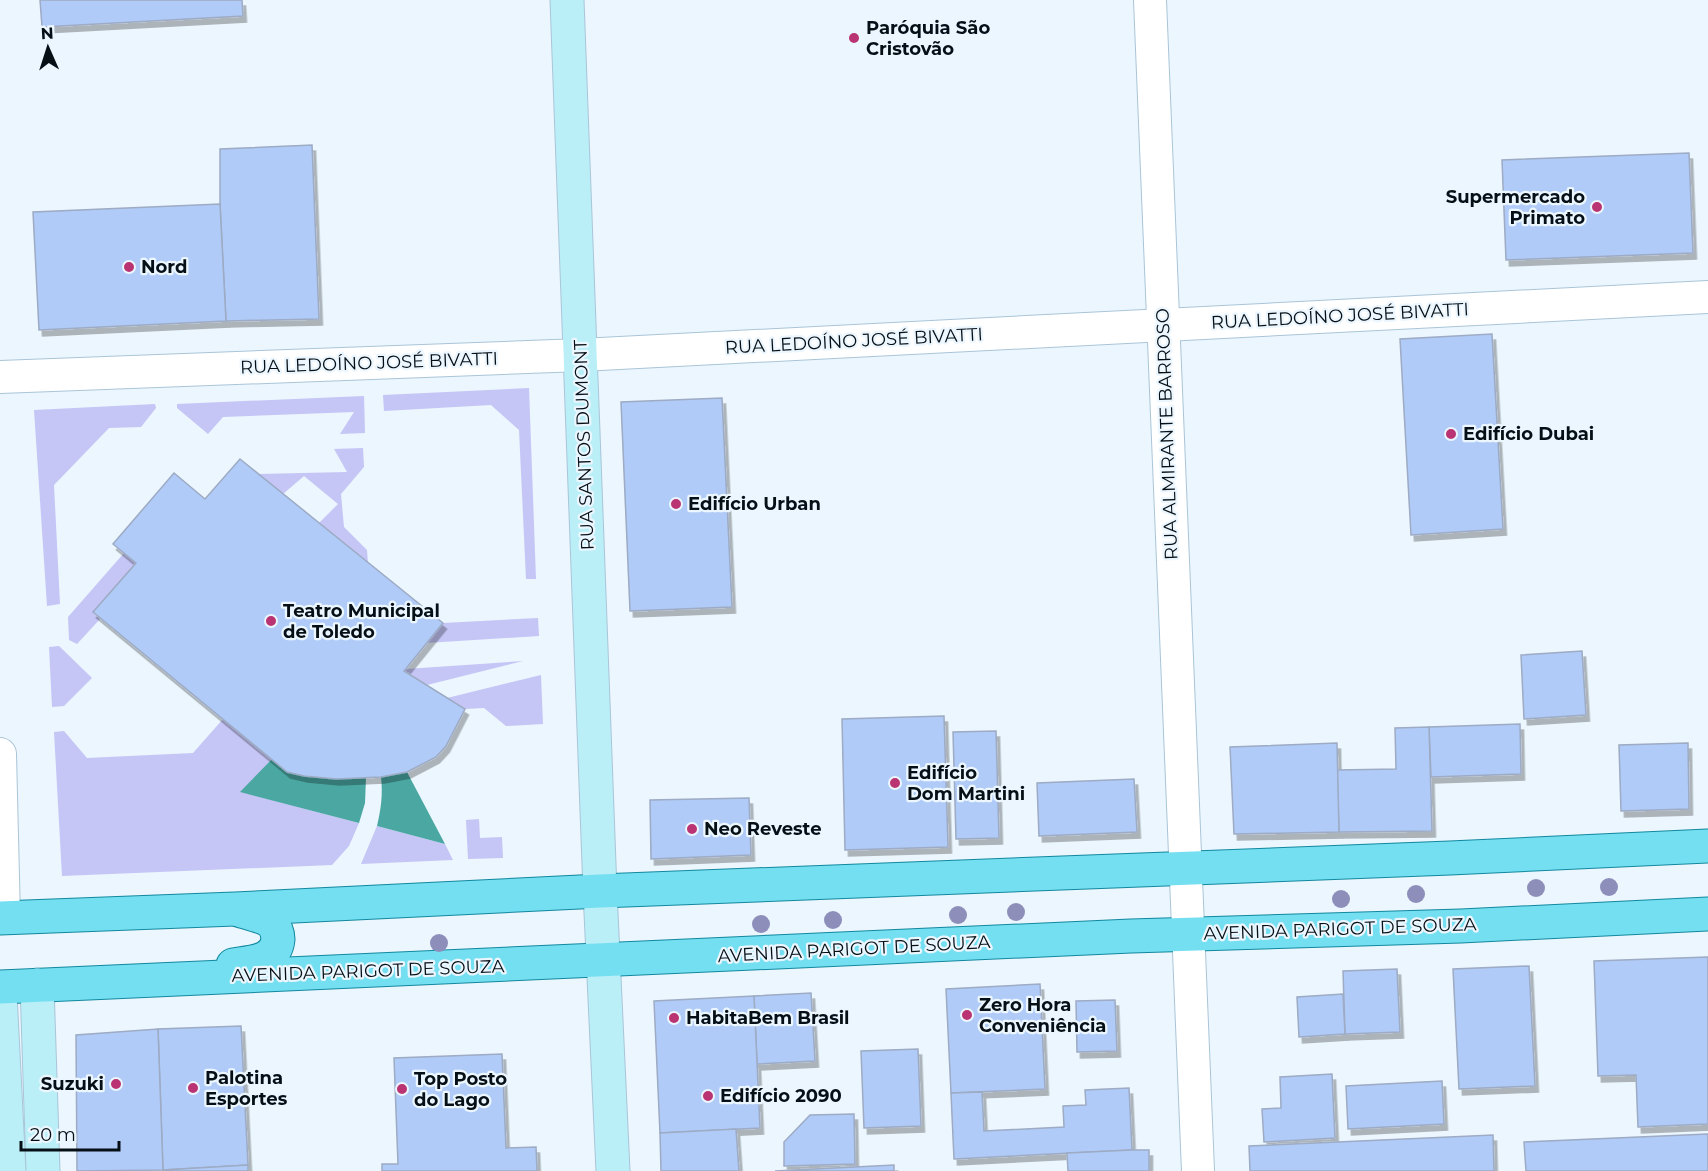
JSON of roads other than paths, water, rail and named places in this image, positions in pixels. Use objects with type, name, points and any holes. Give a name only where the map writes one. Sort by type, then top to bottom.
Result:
[{"type":"main road","points":[[2,918],[1708,846]]},
{"type":"main road","points":[[80,984],[210,969],[264,959],[274,952],[278,940],[277,932],[270,921],[235,909]]},
{"type":"main road","name":"AVENIDA PARIGOT DE SOUZA","points":[[0,987],[1188,934],[1461,926],[1708,914]]},
{"type":"street","name":"RUA SANTOS DUMONT","points":[[567,0],[604,961]]},
{"type":"street","name":"RUA ALMIRANTE BARROSO","points":[[1150,0],[1188,934]]},
{"type":"street","name":"RUA LEDOÍNO JOSÉ BIVATTI","points":[[0,377],[581,355],[1708,297]]},
{"type":"street","points":[[0,754],[2,918]]},
{"type":"street","points":[[1188,934],[1197,1171]]},
{"type":"street","points":[[604,961],[613,1171]]},
{"type":"street","points":[[37,986],[43,1171]]},
{"type":"street","points":[[0,994],[9,1171]]},
{"type":"place","name":"Paróquia São Cristovão","points":[[854,38]]},
{"type":"place","name":"Supermercado Primato","points":[[1597,207]]},
{"type":"place","name":"Nord","points":[[129,267]]},
{"type":"place","name":"Edifício Dubai","points":[[1451,434]]},
{"type":"place","name":"Edifício Urban","points":[[676,504]]},
{"type":"place","name":"Teatro Municipal de Toledo","points":[[271,621]]},
{"type":"place","name":"Edifício Dom Martini","points":[[895,783]]},
{"type":"place","name":"Neo Reveste","points":[[692,829]]},
{"type":"place","name":"Zero Hora Conveniência","points":[[967,1015]]},
{"type":"place","name":"HabitaBem Brasil","points":[[674,1018]]},
{"type":"place","name":"Suzuki","points":[[116,1084]]},
{"type":"place","name":"Palotina Esportes","points":[[193,1088]]},
{"type":"place","name":"Top Posto do Lago","points":[[402,1089]]},
{"type":"place","name":"Edifício 2090","points":[[708,1096]]}]
